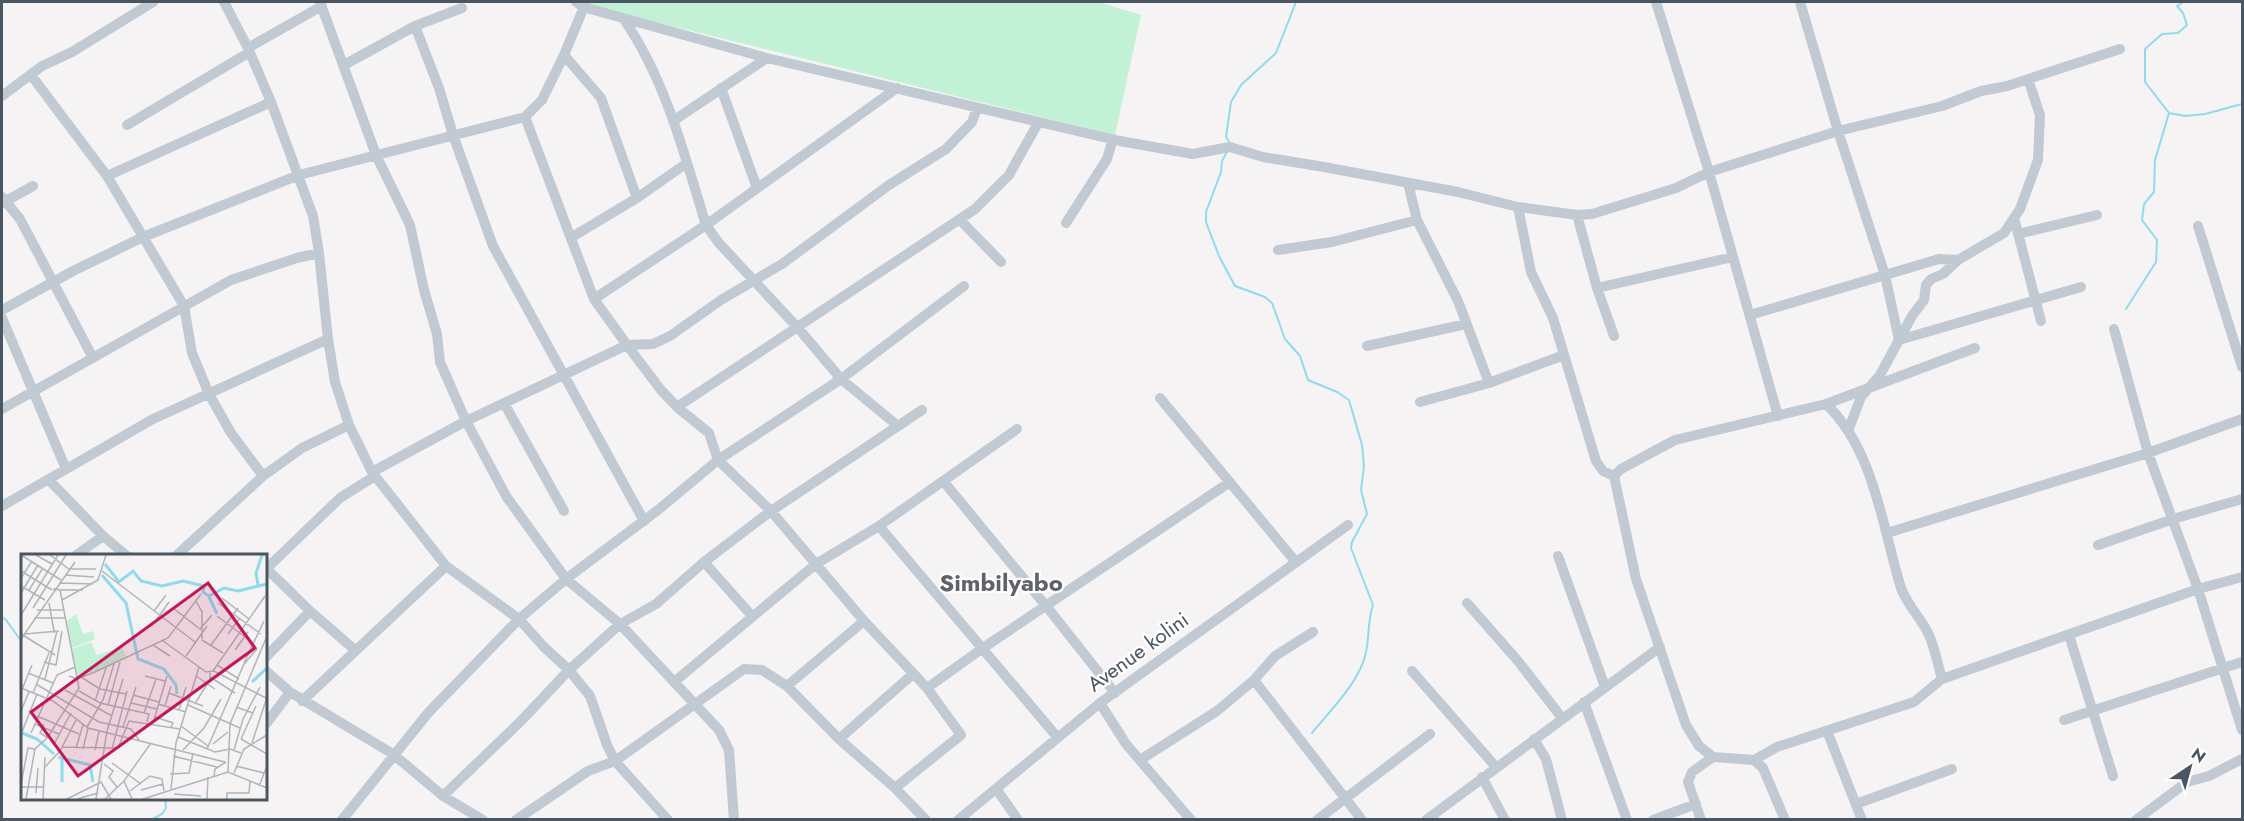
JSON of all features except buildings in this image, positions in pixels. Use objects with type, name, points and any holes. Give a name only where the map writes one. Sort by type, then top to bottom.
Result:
[{"type":"street","points":[[2,96],[42,66],[72,52],[153,2]]},
{"type":"street","points":[[224,2],[249,50],[271,102],[313,216],[320,253],[328,339],[335,382],[349,425],[373,474],[446,566],[519,619],[569,670],[590,696],[615,761],[668,819]]},
{"type":"street","points":[[1656,2],[1709,172],[1778,416]]},
{"type":"street","points":[[1800,2],[1838,131],[1885,275],[1899,340]]},
{"type":"street","points":[[127,125],[322,3],[376,154],[410,225],[424,290],[437,334],[440,362],[466,421],[506,496],[566,579],[620,624],[719,730],[727,743],[734,819]]},
{"type":"street","points":[[2,310],[143,237],[299,175],[525,117],[542,100],[564,55],[582,3],[623,18],[767,58],[1113,140],[1193,154],[1230,147],[1263,157],[1458,192],[1518,207],[1577,214],[1592,214],[1676,188],[1709,172],[1838,131],[1942,106],[1981,91],[2007,86],[2121,49]]},
{"type":"street","points":[[344,65],[416,26],[462,8]]},
{"type":"street","points":[[623,18],[639,42],[664,93],[706,225],[753,283],[798,328],[841,378],[898,426]]},
{"type":"street","points":[[416,26],[493,246],[644,521]]},
{"type":"street","points":[[564,55],[601,98],[637,198]]},
{"type":"street","points":[[673,121],[767,58]]},
{"type":"street","points":[[31,75],[107,176],[184,306],[192,352],[209,394],[231,433],[263,476]]},
{"type":"street","points":[[1848,431],[1861,397],[1880,375],[1924,300],[1926,285],[1958,260],[2004,233],[2020,209],[2038,160],[2040,116],[2028,79]]},
{"type":"street","points":[[721,88],[757,188]]},
{"type":"street","points":[[594,299],[706,225],[897,88]]},
{"type":"street","points":[[107,176],[271,102]]},
{"type":"street","points":[[267,567],[340,498],[373,474],[466,421],[627,345],[653,344],[670,336],[721,300],[753,283],[889,185],[946,149],[972,122],[977,108]]},
{"type":"street","points":[[525,117],[594,299],[661,390],[677,407],[709,433],[718,460],[771,511],[864,621],[927,688],[961,735],[895,788]]},
{"type":"street","points":[[677,407],[975,209],[1008,175],[1038,123]]},
{"type":"street","points":[[1066,223],[1107,159],[1113,140]]},
{"type":"street","points":[[572,237],[637,198],[687,163]]},
{"type":"street","points":[[1408,183],[1417,220],[1458,301],[1489,383]]},
{"type":"street","points":[[33,186],[2,201],[20,219],[93,358]]},
{"type":"street","points":[[1518,207],[1531,272],[1553,318],[1596,461],[1603,471],[1614,476]]},
{"type":"street","points":[[1577,214],[1597,288],[1614,336]]},
{"type":"street","points":[[2018,234],[2097,215]]},
{"type":"street","points":[[2014,218],[2041,321]]},
{"type":"street","points":[[960,220],[1001,262]]},
{"type":"street","points":[[1278,250],[1332,242],[1417,220]]},
{"type":"street","points":[[2198,226],[2242,367]]},
{"type":"street","points":[[2,409],[231,280],[297,258],[320,253]]},
{"type":"street","points":[[1597,288],[1733,256]]},
{"type":"street","points":[[1750,315],[1939,259],[1958,260]]},
{"type":"street","points":[[342,819],[393,754],[443,697],[519,619],[566,579],[644,521],[718,460],[841,378],[964,286]]},
{"type":"street","points":[[1899,340],[2081,287]]},
{"type":"street","points":[[2,318],[66,469]]},
{"type":"street","points":[[1367,346],[1466,324]]},
{"type":"street","points":[[2114,329],[2148,453],[2198,589],[2242,730]]},
{"type":"street","points":[[2,506],[153,419],[328,339]]},
{"type":"street","points":[[1614,476],[1621,469],[1675,440],[1826,404],[1975,348]]},
{"type":"street","points":[[1420,402],[1489,383],[1564,356]]},
{"type":"street","points":[[1160,398],[1295,561]]},
{"type":"street","points":[[504,403],[564,511]]},
{"type":"street","points":[[1826,404],[1839,416],[1868,472],[1902,591],[1929,634],[1942,679]]},
{"type":"street","points":[[443,796],[521,721],[569,670],[620,624],[656,604],[704,562],[771,511],[922,410]]},
{"type":"street","points":[[1887,533],[2148,453],[2242,419]]},
{"type":"street","points":[[177,554],[263,476],[302,448],[349,425]]},
{"type":"street","points":[[674,682],[816,564],[879,526],[1017,429]]},
{"type":"street","points":[[1614,476],[1636,579],[1686,725],[1699,746],[1713,757],[1754,760],[1777,747],[1914,702],[1942,679],[2198,589],[2242,577]]},
{"type":"street","points":[[49,480],[103,536],[126,554]]},
{"type":"street","points":[[944,482],[1114,693]]},
{"type":"street","points":[[927,688],[1230,482]]},
{"type":"street","points":[[2098,545],[2172,519],[2242,499]]},
{"type":"street","name":"Avenue kolini","points":[[958,819],[997,790],[1100,703],[1348,525]]},
{"type":"street","points":[[879,526],[1058,738]]},
{"type":"street","points":[[76,554],[103,536]]},
{"type":"street","points":[[1558,556],[1605,687]]},
{"type":"street","points":[[704,562],[752,616]]},
{"type":"street","points":[[302,700],[446,566]]},
{"type":"street","points":[[267,569],[355,650]]},
{"type":"street","points":[[1467,603],[1518,661],[1562,718]]},
{"type":"street","points":[[267,656],[310,611]]},
{"type":"street","points":[[787,686],[864,621]]},
{"type":"street","points":[[1140,760],[1217,711],[1254,680],[1275,657],[1313,632]]},
{"type":"street","points":[[2069,635],[2113,776]]},
{"type":"street","points":[[1433,817],[1482,777],[1660,647]]},
{"type":"street","points":[[2064,720],[2242,662]]},
{"type":"street","points":[[516,819],[588,771],[615,761],[744,669],[762,670],[787,686],[839,739],[895,788],[926,819]]},
{"type":"street","points":[[1412,671],[1496,767]]},
{"type":"street","points":[[267,672],[290,692],[393,754],[443,796],[483,819]]},
{"type":"street","points":[[839,739],[914,674]]},
{"type":"street","points":[[1254,680],[1362,819]]},
{"type":"street","points":[[267,723],[290,692]]},
{"type":"street","points":[[1584,702],[1627,819]]},
{"type":"street","points":[[1100,703],[1126,744],[1191,819]]},
{"type":"street","points":[[1827,731],[1862,819]]},
{"type":"street","points":[[1317,819],[1430,734]]},
{"type":"street","points":[[1534,739],[1546,759],[1562,819]]},
{"type":"street","points":[[1701,819],[1688,782],[1692,772],[1713,757]]},
{"type":"street","points":[[2136,819],[2187,782],[2209,776],[2242,759]]},
{"type":"street","points":[[1754,760],[1763,768],[1785,819]]},
{"type":"street","points":[[1856,804],[1952,770]]},
{"type":"street","points":[[1482,777],[1505,819]]},
{"type":"street","points":[[997,790],[1018,819]]},
{"type":"street","points":[[1653,819],[1696,804]]},
{"type":"green space","points":[[588,2],[1099,2],[1141,15],[1115,135],[586,5]]},
{"type":"waterway","points":[[1230,143],[1226,137],[1231,102],[1241,85],[1276,53],[1296,2]]},
{"type":"waterway","points":[[2183,2],[2177,6],[2183,13],[2187,25],[2178,33],[2162,34],[2145,49],[2145,82],[2169,113],[2185,116],[2205,114],[2242,104]]},
{"type":"waterway","points":[[2126,309],[2156,262],[2157,240],[2142,220],[2144,204],[2154,192],[2155,160],[2169,113]]},
{"type":"waterway","points":[[1228,150],[1222,161],[1221,172],[1206,212],[1206,222],[1219,256],[1235,286],[1265,297],[1272,303],[1285,339],[1300,356],[1308,380],[1337,392],[1349,400],[1362,445],[1364,466],[1361,490],[1367,514],[1351,548],[1373,605],[1367,650],[1357,676],[1312,733]]},
{"type":"waterway","points":[[2,617],[21,641]]},
{"type":"waterway","points":[[151,820],[162,814],[166,808],[165,800]]},
{"type":"district","name":"Simbilyabo","points":[[1001,582]]}]
